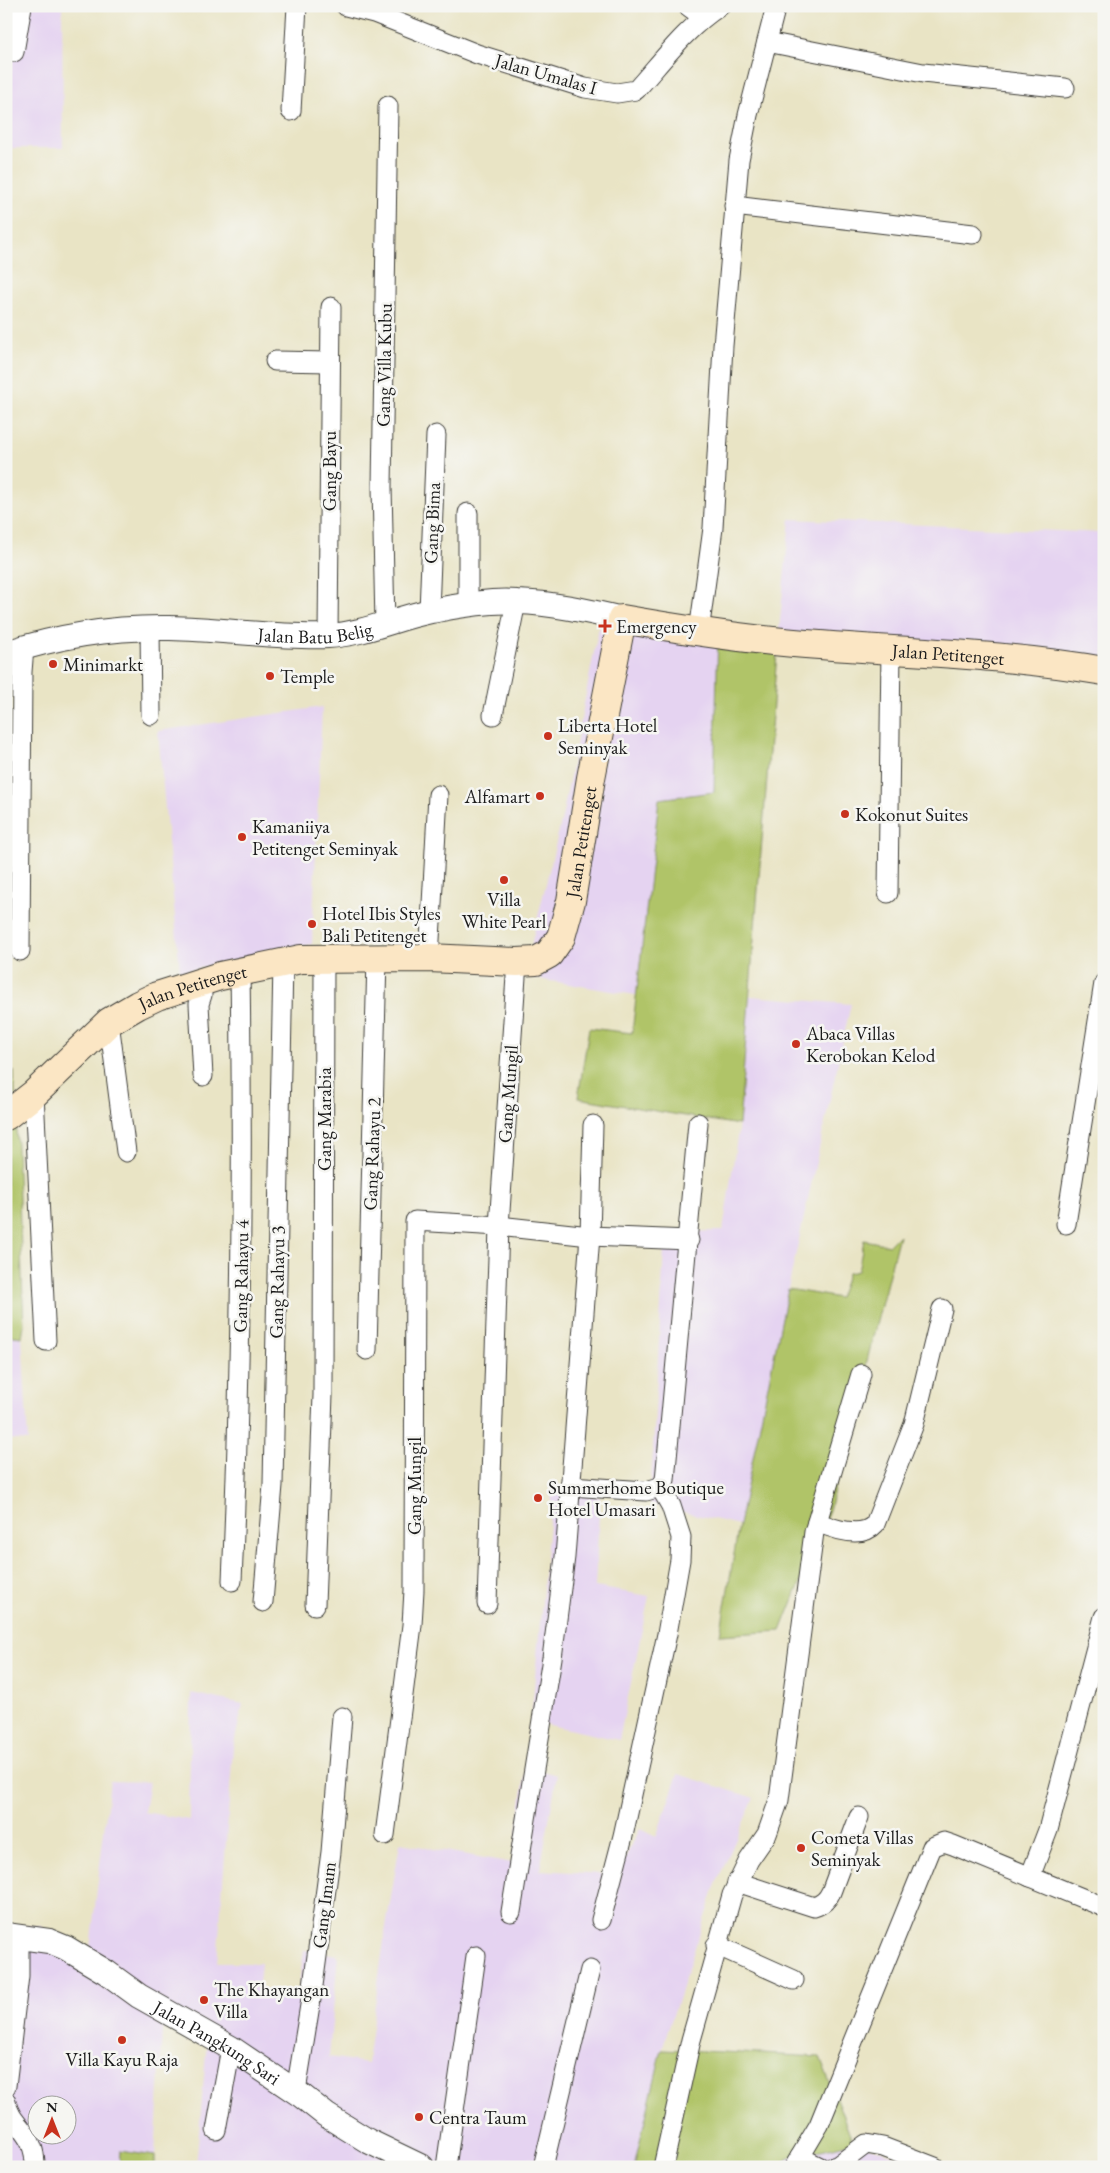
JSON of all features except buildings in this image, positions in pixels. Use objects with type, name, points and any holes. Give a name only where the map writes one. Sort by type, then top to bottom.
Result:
[{"type":"main road","name":"Jalan Petitenget","points":[[6,1116],[34,1094],[109,1022],[138,1005],[200,982],[283,962],[324,958],[429,958],[517,962],[536,961],[549,954],[561,938],[571,901],[591,778],[622,619],[699,632],[796,643],[1039,661],[1104,671]]},
{"type":"street","points":[[14,52],[22,6]]},
{"type":"street","points":[[291,111],[297,6]]},
{"type":"street","name":"Jalan Umalas I","points":[[346,6],[374,13],[477,54],[585,88],[617,93],[636,90],[669,50],[703,17],[720,6]]},
{"type":"street","points":[[688,6],[703,17]]},
{"type":"street","points":[[699,632],[713,528],[723,346],[734,206],[748,115],[776,6]]},
{"type":"street","points":[[767,42],[923,73],[1065,88]]},
{"type":"street","name":"Gang Villa Kubu","points":[[385,624],[382,486],[388,106]]},
{"type":"street","points":[[734,206],[972,234]]},
{"type":"street","name":"Gang Bayu","points":[[328,636],[331,307]]},
{"type":"street","points":[[275,361],[330,362]]},
{"type":"street","name":"Gang Bima","points":[[429,611],[436,436]]},
{"type":"street","name":"Gang Bima","points":[[468,512],[468,605]]},
{"type":"street","points":[[493,715],[516,602]]},
{"type":"street","name":"Jalan Batu Belig","points":[[15,650],[111,632],[150,628],[328,636],[355,633],[429,611],[468,605],[516,602],[572,608],[622,619]]},
{"type":"street","points":[[150,628],[151,716]]},
{"type":"street","points":[[888,893],[891,649]]},
{"type":"street","points":[[15,650],[22,672],[20,951]]},
{"type":"street","points":[[429,958],[438,794]]},
{"type":"street","name":"Gang Marabia","points":[[315,1605],[323,1395],[324,958]]},
{"type":"street","name":"Gang Rahayu 2","points":[[367,1350],[378,958]]},
{"type":"street","name":"Gang Rahayu 3","points":[[263,1602],[273,1485],[283,962]]},
{"type":"street","name":"Gang Mungil","points":[[487,1604],[499,1226],[517,962]]},
{"type":"street","name":"Gang Rahayu 4","points":[[232,1581],[240,1381],[242,1162],[240,971]]},
{"type":"street","points":[[200,982],[202,993],[199,1004],[203,1076]]},
{"type":"street","points":[[1066,1224],[1104,983]]},
{"type":"street","points":[[109,1022],[126,1152]]},
{"type":"street","points":[[34,1094],[46,1341]]},
{"type":"street","points":[[570,1486],[646,1491],[660,1488],[665,1480],[689,1240],[698,1123]]},
{"type":"street","points":[[510,1912],[552,1658],[565,1557],[590,1236],[593,1124]]},
{"type":"street","name":"Gang Mungil","points":[[385,1834],[412,1625],[414,1590],[415,1221],[499,1226],[590,1236],[689,1240]]},
{"type":"street","points":[[817,1522],[831,1527],[859,1532],[866,1532],[875,1524],[914,1424],[942,1309]]},
{"type":"street","points":[[663,2167],[691,2040],[716,1945],[737,1882],[767,1834],[779,1800],[814,1532],[861,1374]]},
{"type":"street","points":[[601,1920],[622,1836],[667,1634],[680,1560],[681,1537],[671,1506],[660,1488]]},
{"type":"street","points":[[1030,1877],[1048,1830],[1104,1617]]},
{"type":"street","name":"Gang Imam","points":[[296,2091],[330,1862],[342,1717]]},
{"type":"street","points":[[737,1882],[814,1906],[821,1904],[827,1900],[831,1892],[860,1817]]},
{"type":"street","points":[[820,2167],[797,2162],[819,2125],[932,1847],[944,1842],[1104,1906]]},
{"type":"street","points":[[6,2086],[19,1976],[13,1936]]},
{"type":"street","name":"Jalan Pangkung Sari","points":[[13,1936],[49,1942],[66,1948],[106,1972],[139,1996],[231,2048],[368,2141],[422,2167]]},
{"type":"street","points":[[716,1945],[794,1980]]},
{"type":"street","points":[[446,2167],[476,1956]]},
{"type":"street","points":[[544,2167],[590,1970]]},
{"type":"street","points":[[216,2130],[231,2048]]},
{"type":"street","points":[[6,2101],[12,2117],[27,2135],[33,2147],[35,2167]]},
{"type":"street","points":[[833,2167],[866,2144],[883,2147],[936,2167]]},
{"type":"shaded area","points":[[6,6],[62,6],[63,148],[6,148]]},
{"type":"shaded area","points":[[790,519],[1104,533],[1104,669],[778,641]]},
{"type":"shaded area","points":[[602,611],[718,631],[714,792],[659,799],[636,995],[532,978],[532,941],[562,818]]},
{"type":"shaded area","name":"Kamaniiya Petitenget Seminyak","points":[[322,707],[312,944],[180,972],[158,731]]},
{"type":"shaded area","points":[[750,996],[851,1004],[788,1289],[739,1525],[650,1504],[665,1232],[723,1231],[739,1125]]},
{"type":"shaded area","points":[[6,1335],[22,1337],[28,1441],[6,1439]]},
{"type":"shaded area","points":[[552,1492],[600,1497],[595,1587],[649,1596],[619,1740],[531,1721]]},
{"type":"shaded area","points":[[191,1693],[243,1704],[233,1748],[217,1963],[261,1963],[258,1993],[297,1998],[304,1950],[338,1955],[329,2057],[367,2063],[400,1843],[513,1863],[526,1767],[557,1775],[540,1870],[616,1875],[640,1829],[656,1837],[678,1774],[754,1798],[714,1889],[662,2049],[634,2167],[196,2167],[207,2042],[163,2014],[155,2156],[120,2151],[119,2167],[6,2167],[6,1926],[40,1926],[89,1956],[110,1781],[149,1782],[144,1812],[189,1820]]},
{"type":"shaded area","points":[[853,2142],[934,2167],[776,2167],[790,2158]]},
{"type":"green space","points":[[718,631],[778,641],[739,1125],[578,1098],[589,1028],[632,1033],[659,799],[714,792]]},
{"type":"green space","points":[[14,1071],[24,1325],[22,1337],[6,1335],[6,1079]]},
{"type":"green space","points":[[899,1235],[829,1510],[781,1631],[720,1635],[739,1525],[788,1289],[839,1298],[848,1273],[858,1271],[864,1240],[889,1245]]},
{"type":"green space","points":[[662,2049],[820,2057],[853,2142],[790,2158],[776,2167],[634,2167]]},
{"type":"green space","points":[[120,2151],[155,2156],[155,2167],[119,2167]]},
{"type":"place","name":"Emergency","points":[[605,626]]},
{"type":"place","name":"Minimarkt","points":[[53,664]]},
{"type":"place","name":"Temple","points":[[270,676]]},
{"type":"place","name":"Liberta Hotel Seminyak","points":[[548,736]]},
{"type":"place","name":"Alfamart","points":[[540,796]]},
{"type":"place","name":"Kokonut Suites","points":[[845,814]]},
{"type":"place","name":"Kamaniiya Petitenget Seminyak","points":[[242,837]]},
{"type":"place","name":"Villa White Pearl","points":[[504,880]]},
{"type":"place","name":"Hotel Ibis Styles Bali Petitenget","points":[[312,924]]},
{"type":"place","name":"Abaca Villas Kerobokan Kelod","points":[[796,1044]]},
{"type":"place","name":"Summerhome Boutique Hotel Umasari","points":[[538,1498]]},
{"type":"place","name":"Cometa Villas Seminyak","points":[[801,1848]]},
{"type":"place","name":"The Khayangan Villa","points":[[204,2000]]},
{"type":"place","name":"Villa Kayu Raja","points":[[122,2040]]},
{"type":"place","name":"Centra Taum","points":[[419,2117]]}]
